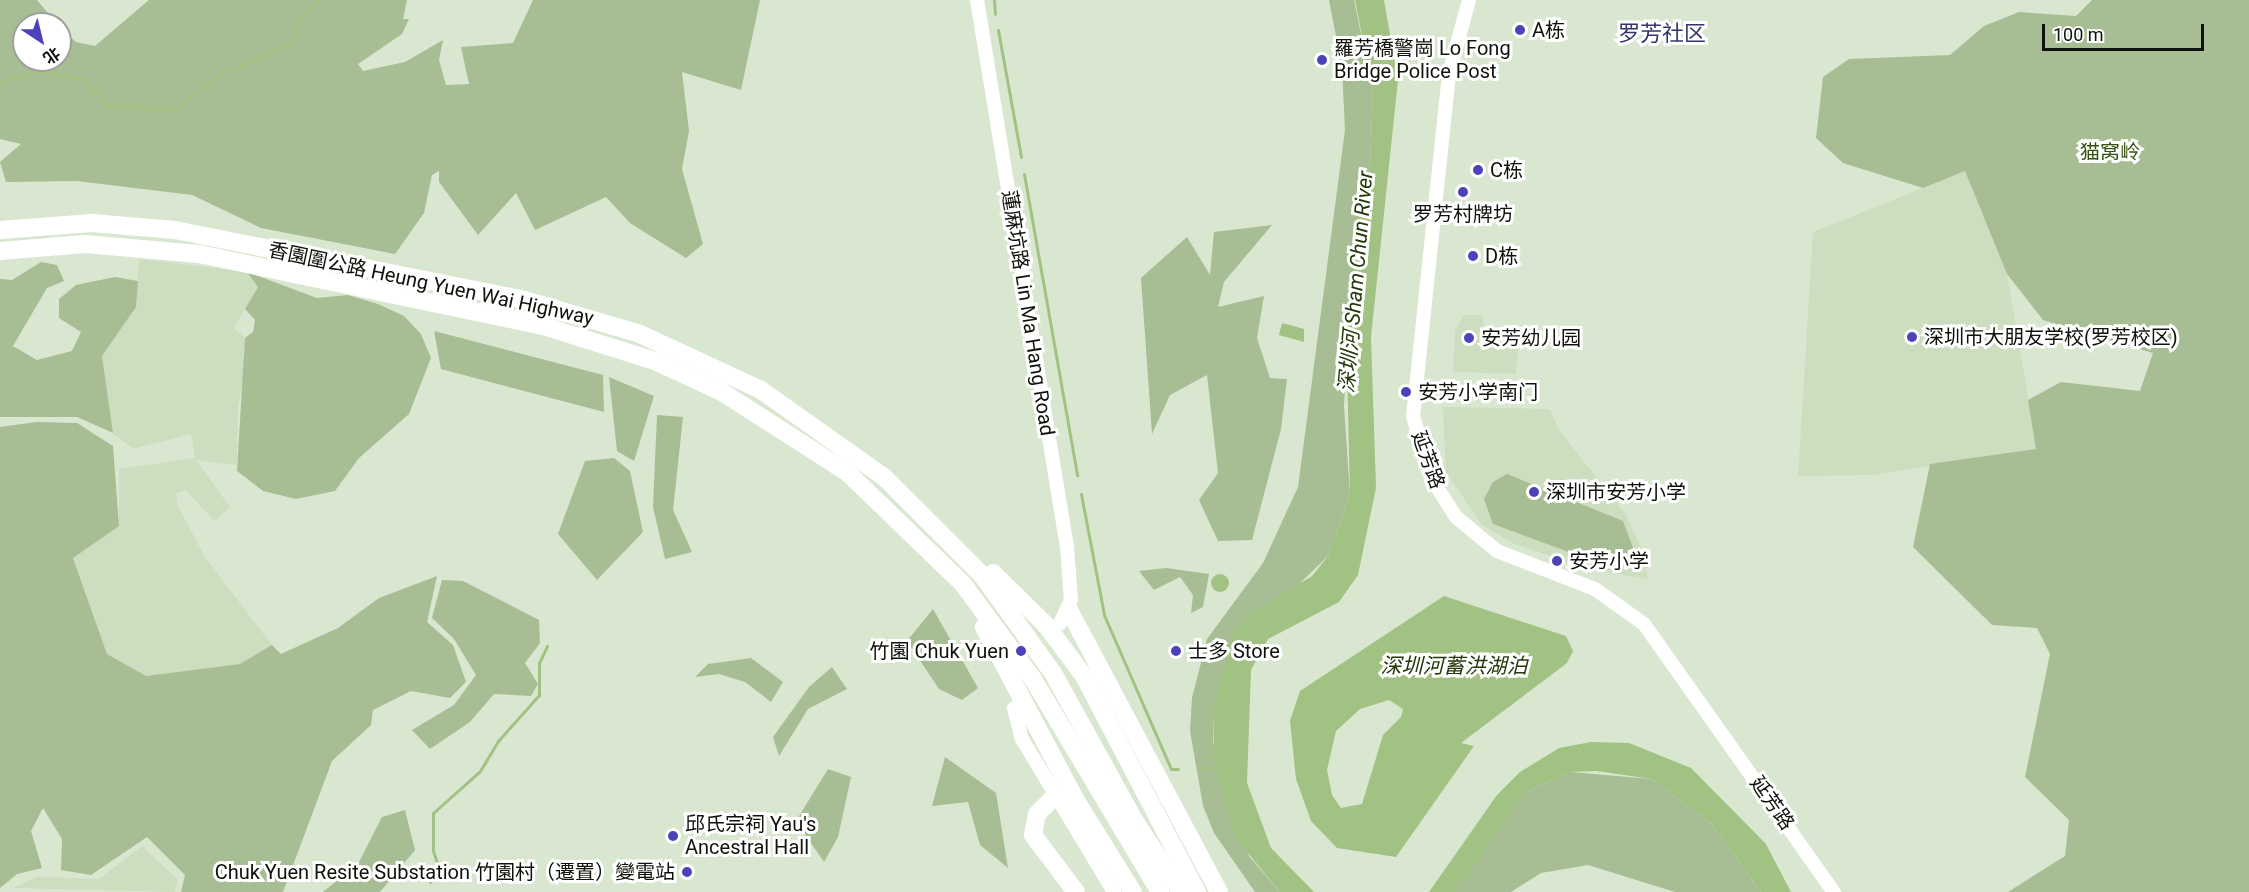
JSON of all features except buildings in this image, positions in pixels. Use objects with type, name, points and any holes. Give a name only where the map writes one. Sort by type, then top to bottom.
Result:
[{"type":"highway","name":"香園圍公路 Heung Yuen Wai Highway","points":[[0,230],[92,223],[175,230],[524,300],[612,324],[698,358],[795,411],[868,463],[945,534],[1026,632],[1181,892]]},
{"type":"highway","name":"香園圍公路 Heung Yuen Wai Highway","points":[[0,250],[104,244],[199,254],[512,318],[624,350],[722,392],[818,451],[897,515],[963,584],[1033,679],[1160,892]]},
{"type":"highway","points":[[945,534],[1046,625],[1094,693],[1197,892]]},
{"type":"highway","points":[[963,584],[1063,777],[1133,892]]},
{"type":"highway","points":[[1065,617],[1220,892]]},
{"type":"highway","points":[[1056,796],[1037,814],[1033,835],[1076,892]]},
{"type":"main road","name":"蓮麻坑路 Lin Ma Hang Road","points":[[976,0],[1067,547],[1065,617]]},
{"type":"main road","name":"延芳路","points":[[1469,0],[1449,74],[1413,405],[1419,448],[1431,478],[1456,517],[1497,551],[1595,589],[1644,624],[1834,892]]},
{"type":"main road","points":[[1014,708],[1019,733],[1114,892]]},
{"type":"shaded area","name":"深圳市大朋友学校(罗芳校区)","points":[[1965,171],[2007,274],[2037,449],[1872,475],[1798,476],[1813,232]]},
{"type":"shaded area","points":[[139,259],[247,272],[258,287],[234,328],[245,338],[246,366],[238,407],[237,465],[196,460],[230,507],[214,521],[186,490],[177,493],[177,504],[205,557],[272,645],[240,664],[146,676],[107,654],[73,557],[119,526],[119,469],[195,458],[191,434],[133,449],[113,433],[102,356],[136,307]]},
{"type":"shaded area","name":"安芳幼儿园","points":[[1464,315],[1483,315],[1484,345],[1518,348],[1516,374],[1453,372],[1455,331]]},
{"type":"shaded area","name":"深圳市安芳小学","points":[[1443,407],[1550,409],[1559,430],[1625,513],[1642,550],[1648,579],[1588,569],[1512,543],[1481,524],[1446,472]]},
{"type":"shaded area","points":[[142,846],[178,880],[175,892],[13,888],[37,877],[99,879]]},
{"type":"green space","points":[[0,0],[37,0],[47,12],[12,12],[12,72],[72,72],[72,38],[76,42],[95,46],[149,0],[407,0],[403,19],[409,19],[402,34],[358,64],[363,71],[405,62],[443,40],[439,60],[446,85],[469,84],[461,47],[513,43],[533,0],[760,0],[741,90],[682,72],[689,131],[682,169],[703,244],[686,258],[630,223],[606,197],[535,230],[516,193],[478,235],[439,182],[439,171],[432,175],[424,213],[395,254],[261,228],[192,195],[77,181],[6,182],[0,162],[21,144],[0,139]]},
{"type":"green space","points":[[1329,0],[1354,0],[1373,92],[1369,190],[1353,254],[1344,406],[1350,495],[1328,556],[1296,587],[1213,714],[1213,743],[1249,856],[1280,892],[1255,892],[1214,833],[1203,806],[1190,731],[1192,698],[1207,639],[1263,563],[1298,487],[1345,130],[1342,68]]},
{"type":"green space","name":"猫窝岭","points":[[2092,0],[2249,0],[2249,892],[2008,892],[2065,856],[2069,820],[2025,777],[2050,654],[2037,628],[1992,625],[1913,547],[1930,464],[2036,449],[2028,400],[2061,382],[2140,391],[2153,353],[2043,320],[2007,274],[1965,171],[1923,188],[1843,163],[1816,138],[1823,77],[1849,59],[1950,55],[1984,26],[2019,12],[2076,16]]},
{"type":"green space","points":[[1272,225],[1224,282],[1218,307],[1264,296],[1257,338],[1270,378],[1287,379],[1281,429],[1252,540],[1218,541],[1199,500],[1218,473],[1207,375],[1170,395],[1152,434],[1141,278],[1187,237],[1210,275],[1214,232]]},
{"type":"green space","points":[[41,262],[57,265],[64,281],[47,288],[13,346],[37,360],[72,351],[81,332],[59,318],[59,299],[76,285],[115,277],[138,281],[136,307],[102,356],[113,433],[77,417],[0,417],[0,279],[12,280]]},
{"type":"green space","points":[[247,272],[317,298],[348,295],[378,304],[404,316],[421,334],[431,358],[409,414],[359,458],[335,491],[296,499],[263,491],[237,471],[245,338],[253,332],[255,320],[245,309],[258,287]]},
{"type":"green space","points":[[434,331],[603,375],[604,412],[441,369]]},
{"type":"green space","points":[[609,377],[654,396],[634,461],[617,451]]},
{"type":"green space","points":[[657,415],[683,417],[673,510],[692,552],[665,559],[653,507]]},
{"type":"green space","points":[[36,422],[77,423],[113,446],[119,526],[73,558],[107,654],[146,676],[240,664],[272,645],[281,654],[338,628],[379,598],[437,576],[427,622],[453,645],[466,682],[450,698],[411,691],[373,710],[371,725],[332,761],[283,892],[181,892],[185,875],[147,837],[91,875],[61,870],[62,839],[43,808],[31,831],[42,868],[17,874],[0,888],[0,427]]},
{"type":"green space","points":[[614,458],[630,471],[643,532],[597,580],[558,534],[585,461]]},
{"type":"green space","points":[[1507,474],[1623,521],[1635,553],[1627,564],[1609,567],[1493,524],[1484,499],[1493,482]]},
{"type":"green space","points":[[1166,568],[1209,574],[1203,607],[1191,613],[1193,595],[1180,577],[1154,590],[1139,571]]},
{"type":"green space","points":[[442,580],[463,581],[539,620],[540,643],[525,663],[538,684],[531,696],[494,694],[470,722],[430,749],[412,730],[454,705],[476,675],[454,639],[432,618]]},
{"type":"green space","points":[[933,609],[978,688],[962,700],[939,689],[907,641]]},
{"type":"green space","points":[[751,658],[783,682],[771,702],[745,682],[719,674],[695,677],[708,664]]},
{"type":"green space","points":[[832,667],[847,689],[808,709],[779,756],[773,737],[809,687]]},
{"type":"green space","points":[[945,757],[996,793],[1008,868],[980,845],[968,802],[932,806]]},
{"type":"green space","points":[[828,769],[851,777],[838,837],[824,862],[796,821]]},
{"type":"green space","points":[[1571,772],[1652,779],[1711,823],[1761,892],[1675,892],[1588,865],[1541,873],[1511,892],[1454,892],[1525,792]]},
{"type":"green space","points":[[405,810],[415,850],[380,892],[323,892],[358,864],[382,817]]},
{"type":"water","name":"深圳河 Sham Chun River","points":[[1355,0],[1384,0],[1398,80],[1371,337],[1376,488],[1358,575],[1339,602],[1268,639],[1251,670],[1247,783],[1271,848],[1314,892],[1280,892],[1234,836],[1214,760],[1213,710],[1234,631],[1248,615],[1312,576],[1328,556],[1350,495],[1346,322],[1353,251],[1369,190],[1373,92]]},
{"type":"water","points":[[1282,323],[1304,329],[1304,342],[1279,335]]},
{"type":"water","points":[[1220,574],[1226,577],[1229,583],[1226,589],[1220,592],[1214,589],[1211,583],[1214,577]]},
{"type":"water","name":"深圳河蓄洪湖泊","points":[[1444,596],[1566,636],[1573,651],[1567,663],[1461,743],[1474,746],[1396,857],[1337,848],[1311,821],[1296,779],[1290,721],[1300,691]],"holes":[[[1389,700],[1403,709],[1401,717],[1383,735],[1362,804],[1341,808],[1332,795],[1327,770],[1336,731],[1360,709]]]},
{"type":"water","points":[[1591,742],[1629,743],[1691,768],[1766,844],[1791,892],[1761,892],[1711,823],[1652,779],[1596,771],[1571,772],[1525,792],[1455,892],[1429,892],[1497,795],[1520,772],[1559,748]]},
{"type":"waterway","points":[[0,82],[40,71],[83,79],[107,105],[177,108],[219,75],[289,44],[305,11],[321,0]]},
{"type":"waterway","points":[[994,0],[995,14]]},
{"type":"waterway","points":[[998,30],[1021,157]]},
{"type":"waterway","points":[[1024,174],[1077,475]]},
{"type":"waterway","points":[[1081,494],[1104,615],[1171,769],[1178,769]]},
{"type":"waterway","points":[[430,882],[439,869],[433,851],[433,813],[480,771],[498,741],[539,695],[539,663],[547,646]]},
{"type":"waterway","points":[[1202,768],[1218,767]]},
{"type":"place","name":"A栋","points":[[1520,30]]},
{"type":"place","name":"羅芳橋警崗 Lo Fong Bridge Police Post","points":[[1322,60]]},
{"type":"place","name":"C栋","points":[[1478,170]]},
{"type":"place","name":"罗芳村牌坊","points":[[1463,192]]},
{"type":"place","name":"D栋","points":[[1473,256]]},
{"type":"place","name":"深圳市大朋友学校(罗芳校区)","points":[[1912,337]]},
{"type":"place","name":"安芳幼儿园","points":[[1469,338]]},
{"type":"place","name":"安芳小学南门","points":[[1406,392]]},
{"type":"place","name":"深圳市安芳小学","points":[[1534,492]]},
{"type":"place","name":"安芳小学","points":[[1557,561]]},
{"type":"place","name":"竹園 Chuk Yuen","points":[[1021,651]]},
{"type":"place","name":"士多 Store","points":[[1176,651]]},
{"type":"place","name":"邱氏宗祠 Yau's Ancestral Hall","points":[[673,836]]},
{"type":"place","name":"Chuk Yuen Resite Substation 竹園村（遷置）變電站","points":[[687,872]]},
{"type":"district","name":"罗芳社区","points":[[1662,34]]}]
